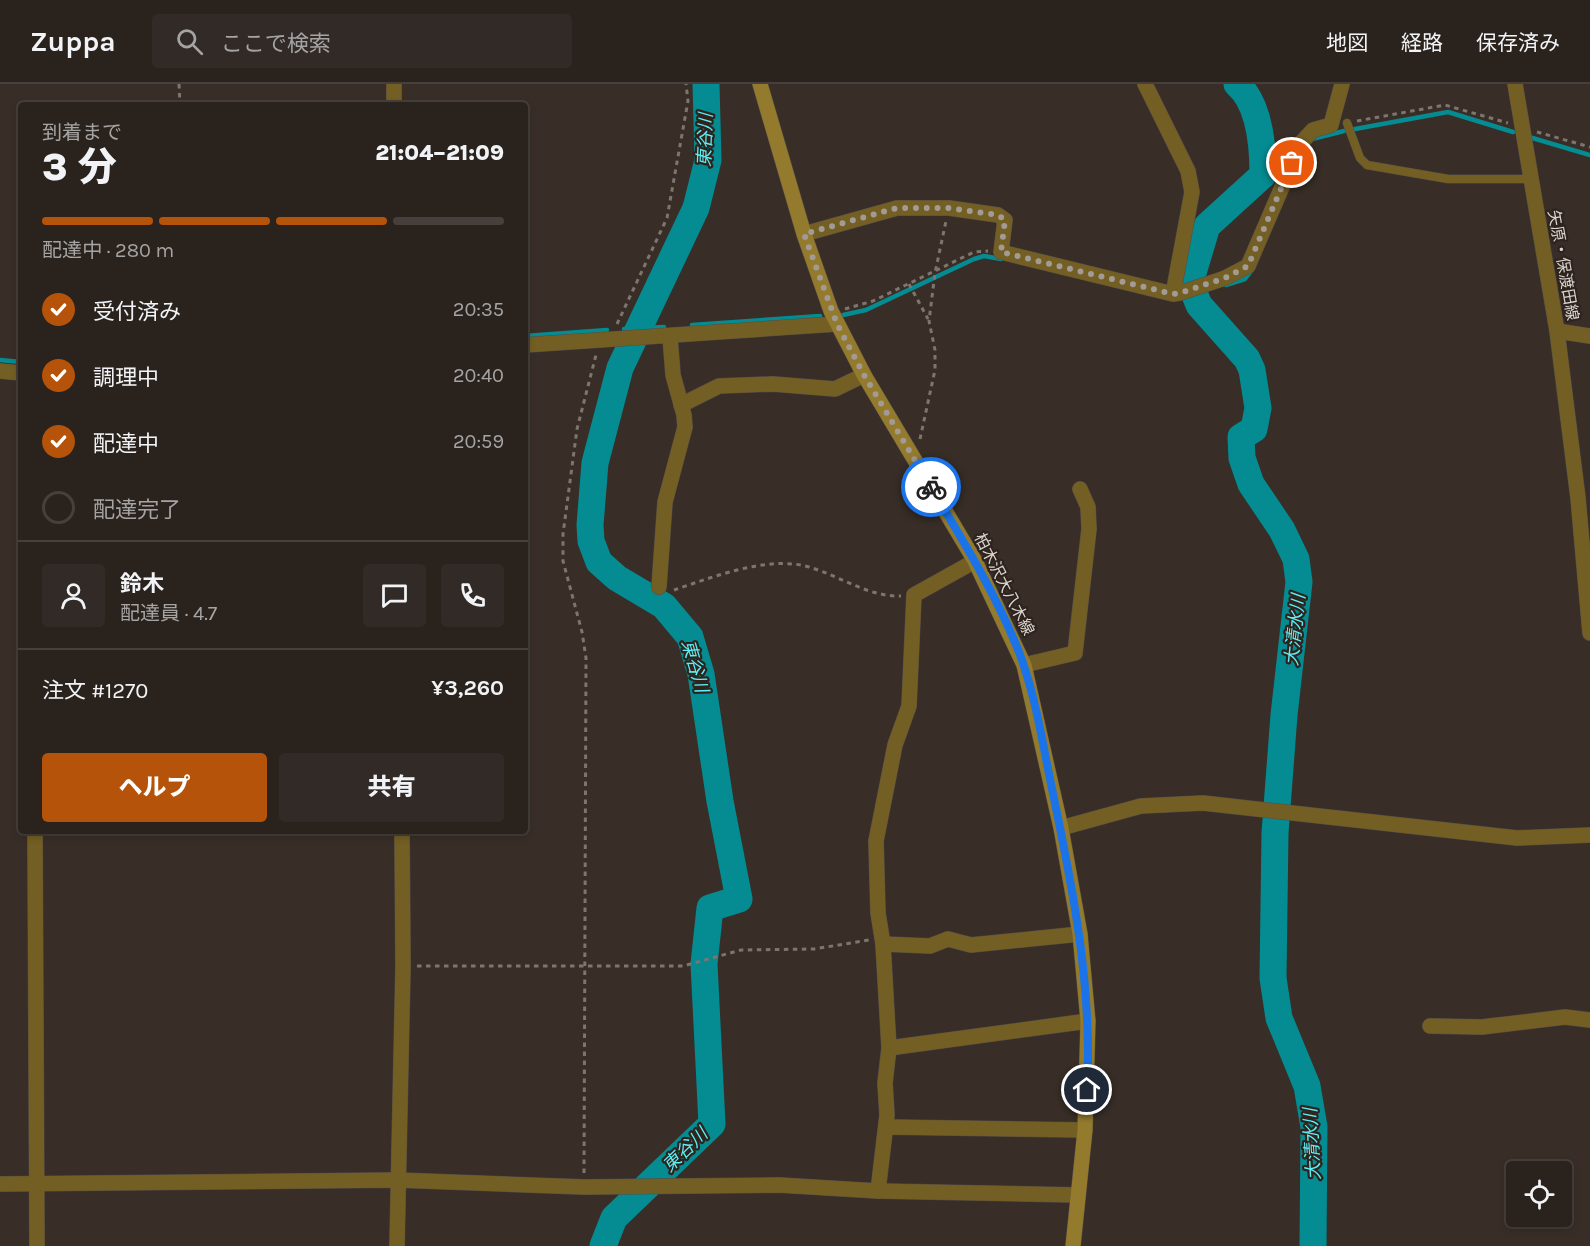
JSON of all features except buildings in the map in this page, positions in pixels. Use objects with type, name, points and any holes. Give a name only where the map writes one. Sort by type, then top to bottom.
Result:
[{"type":"main road","name":"柏木沢大八木線","points":[[760,84],[804,234],[864,375],[975,561],[1024,665],[1061,828],[1080,934],[1088,1021],[1085,1130],[1073,1246]]},
{"type":"street","points":[[394,84],[394,102]]},
{"type":"street","points":[[1145,84],[1188,171],[1192,192],[1177,293]]},
{"type":"street","points":[[804,234],[897,208],[949,208],[1002,217],[1006,225],[1001,252],[1177,293],[1206,285],[1243,271],[1248,266],[1301,143],[1313,130],[1331,125],[1342,84]]},
{"type":"street","name":"矢原・保渡田線","points":[[1515,84],[1584,499],[1590,633]]},
{"type":"street","points":[[528,345],[665,336],[839,317]]},
{"type":"street","points":[[1557,331],[1590,336]]},
{"type":"street","points":[[659,587],[665,502],[685,427],[665,336]]},
{"type":"street","points":[[0,371],[18,373]]},
{"type":"street","points":[[681,405],[719,386],[773,384],[835,389],[864,375]]},
{"type":"street","points":[[1024,665],[1075,653],[1089,529],[1088,507],[1080,489]]},
{"type":"street","points":[[878,1191],[886,1127],[885,1083],[889,1048],[883,941],[878,913],[876,841],[895,745],[909,706],[914,595],[975,561]]},
{"type":"street","points":[[1061,828],[1141,806],[1203,802],[1517,837],[1590,836]]},
{"type":"street","points":[[35,834],[37,1246]]},
{"type":"street","points":[[396,1246],[403,966],[402,834]]},
{"type":"street","points":[[883,941],[930,946],[948,939],[971,945],[1080,934]]},
{"type":"street","points":[[1430,1026],[1482,1027],[1565,1017],[1590,1020]]},
{"type":"street","points":[[889,1048],[1088,1021]]},
{"type":"street","points":[[886,1127],[1085,1130]]},
{"type":"street","points":[[0,1184],[397,1180],[584,1187],[779,1185],[878,1191],[1078,1195]]},
{"type":"lane","points":[[1347,123],[1360,158],[1367,165],[1448,179],[1532,179]]},
{"type":"path","points":[[179,84],[180,102]]},
{"type":"path","points":[[584,1187],[583,965],[586,658],[582,632],[563,561],[563,534],[578,429],[617,324],[667,218],[688,101],[686,84]]},
{"type":"path","points":[[1347,123],[1445,105],[1510,123]]},
{"type":"path","points":[[1532,130],[1590,147]]},
{"type":"path","points":[[929,321],[935,272],[949,208]]},
{"type":"path","points":[[839,317],[974,252],[1001,252]]},
{"type":"path","points":[[909,284],[929,321],[935,350],[935,370],[926,417],[914,458]]},
{"type":"path","points":[[659,587],[666,592],[752,565],[801,566],[883,596],[914,595]]},
{"type":"path","points":[[403,966],[683,966],[741,950],[837,946],[883,941]]},
{"type":"waterway","name":"東谷川","points":[[603,1246],[614,1218],[712,1124],[704,964],[710,908],[739,899],[720,801],[701,674],[690,637],[664,606],[617,578],[599,562],[591,541],[590,525],[595,463],[620,368],[696,208],[708,160],[706,84]]},
{"type":"waterway","name":"大清水川","points":[[1237,84],[1251,103],[1259,126],[1263,175],[1207,226],[1190,283],[1199,305],[1247,359],[1252,370],[1258,408],[1254,429],[1241,437],[1242,458],[1251,484],[1282,530],[1296,559],[1299,582],[1284,715],[1275,833],[1273,978],[1279,1018],[1307,1086],[1314,1127],[1313,1246]]},
{"type":"waterway","points":[[1355,129],[1448,112],[1513,132]]},
{"type":"waterway","points":[[1312,139],[1344,131]]},
{"type":"waterway","points":[[1529,137],[1590,155]]},
{"type":"waterway","points":[[843,315],[866,310],[974,259],[984,256],[1001,259]]},
{"type":"waterway","points":[[1226,285],[1245,279],[1254,267]]},
{"type":"waterway","points":[[692,325],[820,316]]},
{"type":"waterway","name":"東谷川","points":[[624,329],[664,327]]},
{"type":"waterway","points":[[528,336],[607,330]]},
{"type":"waterway","points":[[0,360],[18,362]]},
{"type":"way so far","points":[[931,487],[864,375],[837,324],[804,234],[897,208],[949,208],[998,215],[1005,220],[1006,225],[1001,252],[1173,294],[1180,293],[1243,271],[1248,266],[1292,163]]},
{"type":"route","points":[[931,487],[975,561],[1024,665],[1061,828],[1080,934],[1088,1021],[1087,1090]]}]
